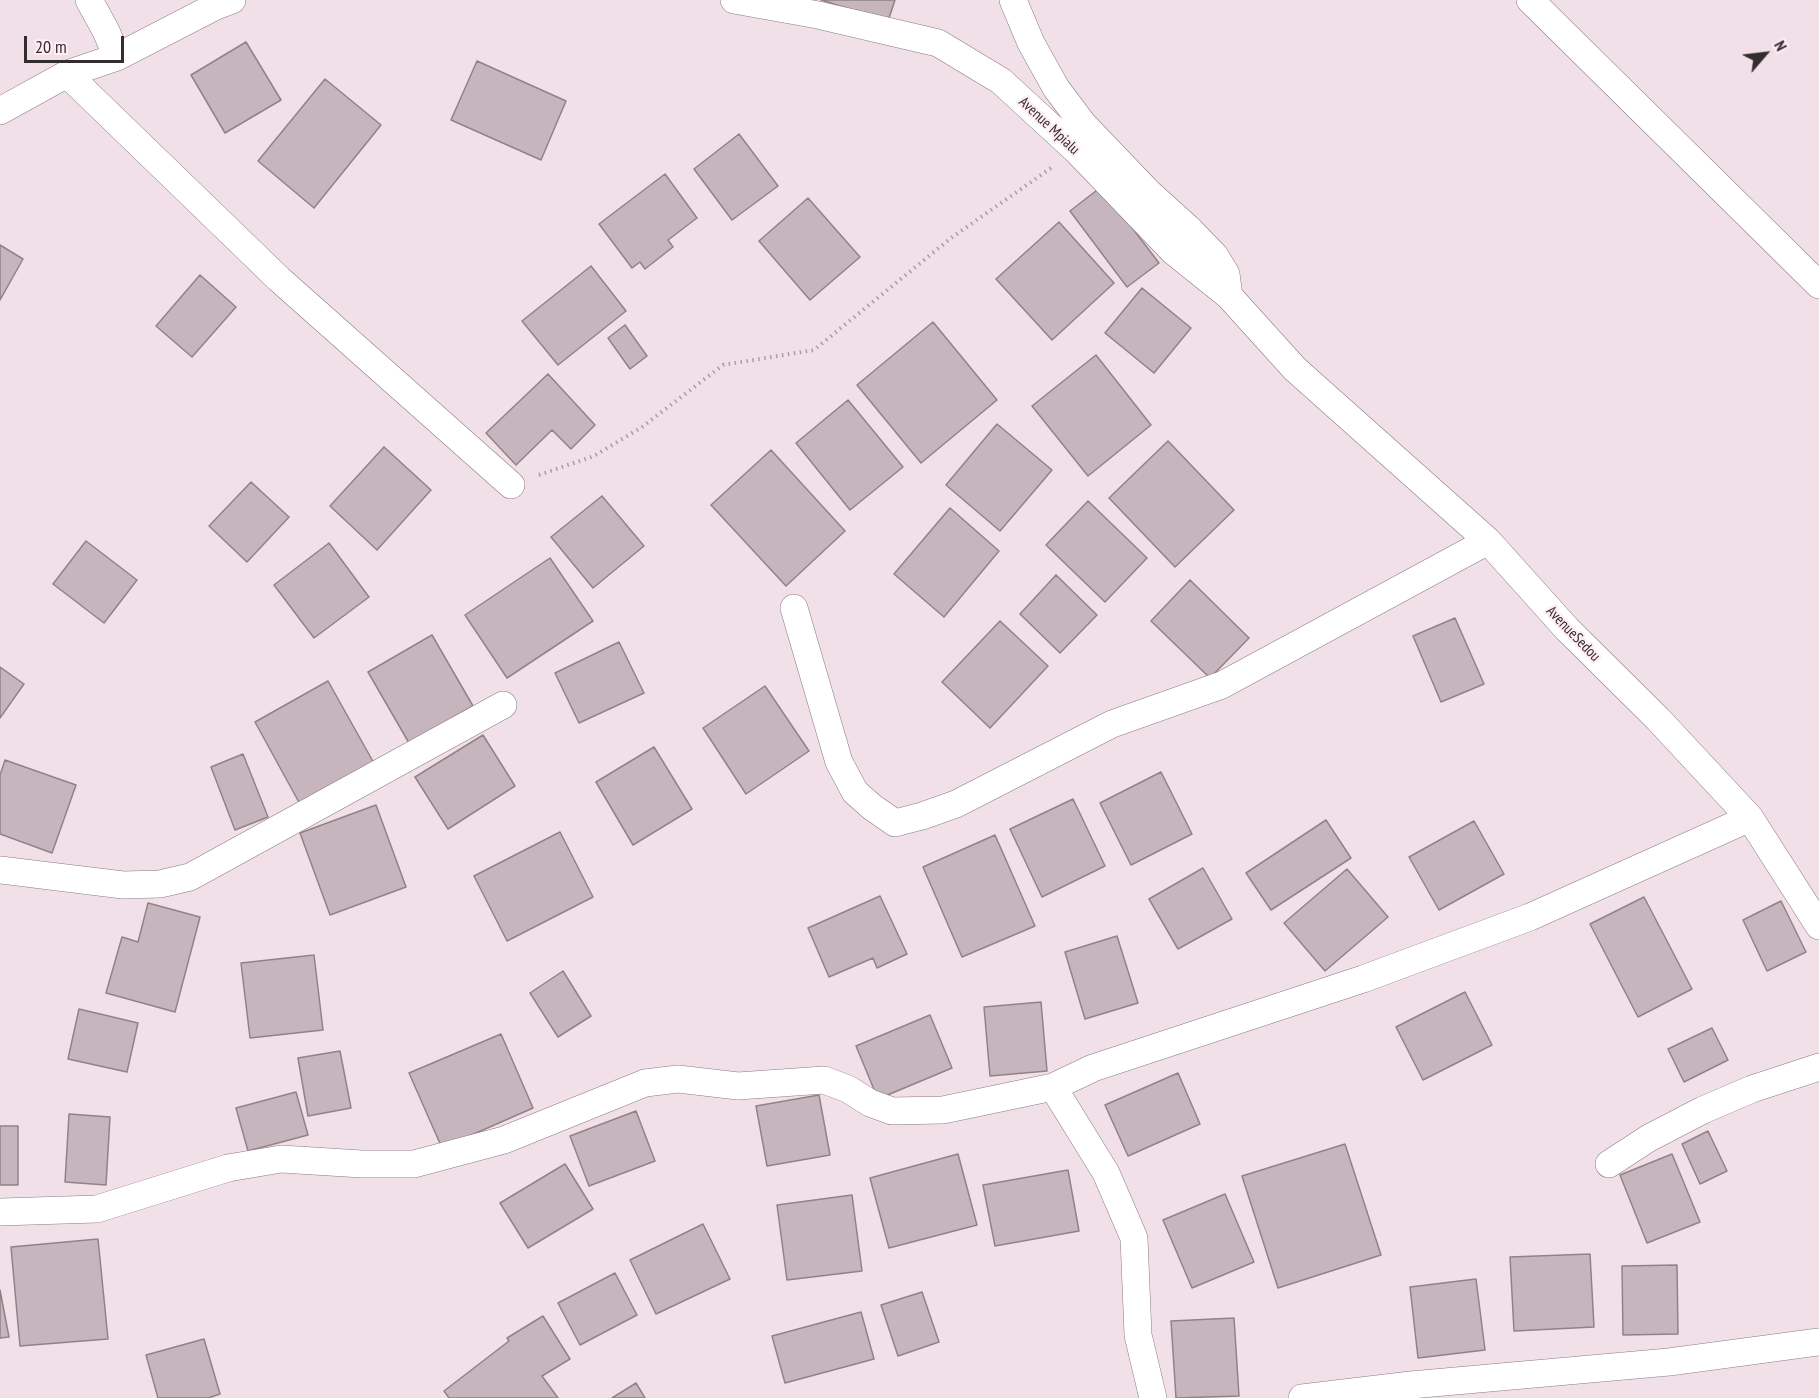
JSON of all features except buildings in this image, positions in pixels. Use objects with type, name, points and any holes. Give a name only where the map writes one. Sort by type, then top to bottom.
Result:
[{"type":"street","points":[[89,0],[117,57]]},
{"type":"street","points":[[0,111],[66,74],[117,57],[232,0]]},
{"type":"street","name":"Avenue Mpialu","points":[[734,0],[818,15],[938,43],[1001,81],[1076,150],[1173,251],[1229,296],[1296,369]]},
{"type":"street","points":[[1012,0],[1030,43],[1056,88],[1083,124],[1149,193],[1215,256],[1226,274],[1229,296]]},
{"type":"street","points":[[1530,0],[1819,285]]},
{"type":"street","points":[[66,74],[279,279],[511,484]]},
{"type":"street","name":"AvenueSedou","points":[[1296,369],[1488,541],[1567,629],[1658,719],[1750,818],[1819,926]]},
{"type":"street","points":[[794,608],[840,762],[855,792],[895,823],[956,804],[1112,724],[1222,685],[1488,541]]},
{"type":"street","points":[[0,870],[123,885],[160,884],[190,877],[503,705]]},
{"type":"street","points":[[0,1212],[97,1209],[228,1168],[281,1159],[362,1164],[414,1164],[504,1140],[623,1091],[656,1081],[678,1079],[738,1086],[824,1080],[848,1089],[892,1112],[943,1110],[1053,1087],[1093,1068],[1363,979],[1530,917],[1750,818]]},
{"type":"street","points":[[1609,1164],[1649,1138],[1703,1110],[1752,1089],[1819,1067]]},
{"type":"street","points":[[1053,1087],[1106,1173],[1134,1238],[1138,1335],[1153,1398]]},
{"type":"street","points":[[1302,1398],[1411,1385],[1669,1362],[1819,1342]]},
{"type":"path","points":[[511,484],[594,456],[642,427],[723,365],[814,350],[951,238],[1076,150]]}]
